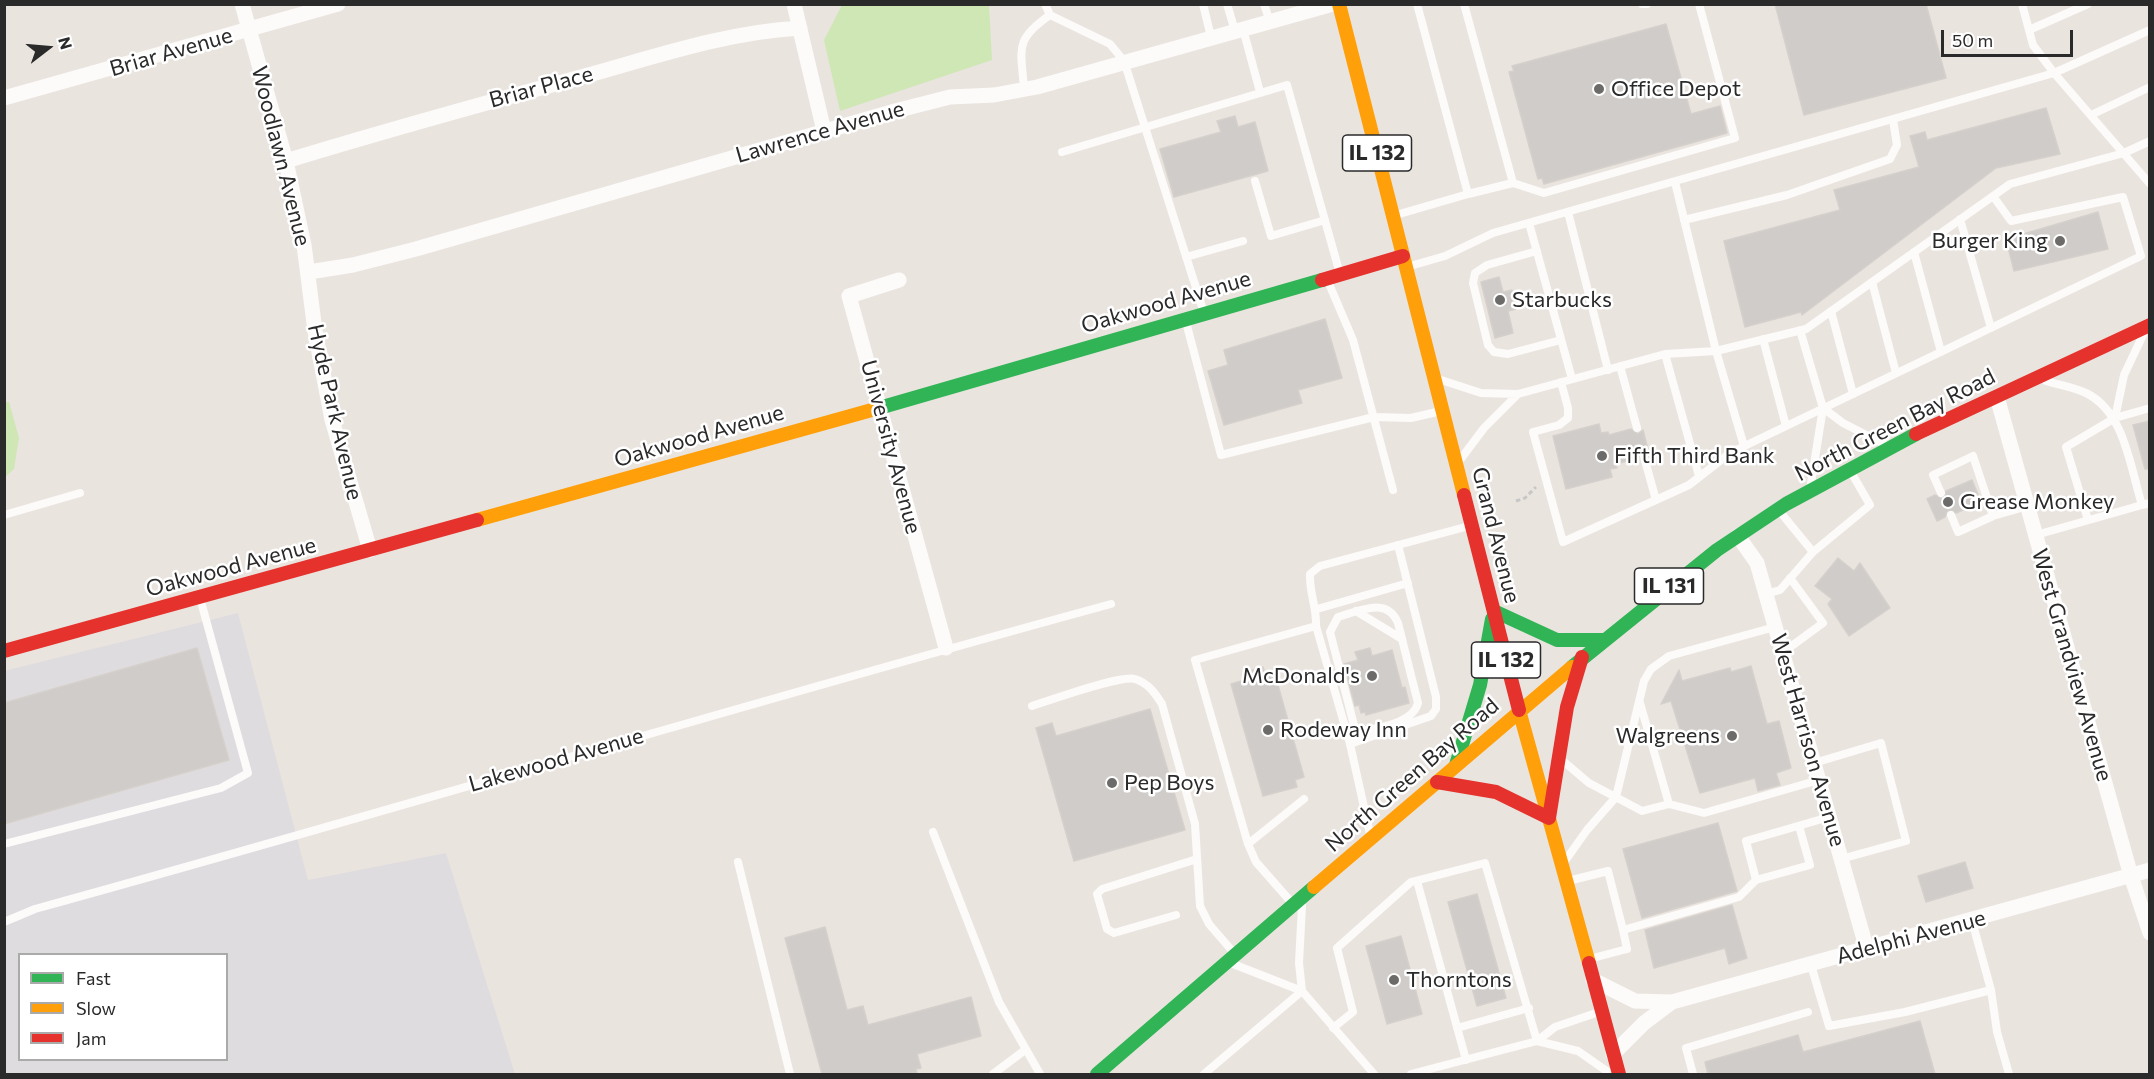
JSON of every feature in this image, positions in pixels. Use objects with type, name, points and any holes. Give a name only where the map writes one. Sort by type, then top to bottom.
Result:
[{"type":"main road","name":"Grand Avenue","points":[[1339,4],[1519,710],[1618,1074]]},
{"type":"main road","name":"Oakwood Avenue","points":[[4,651],[880,408],[1333,276],[1404,262]]},
{"type":"main road","name":"North Green Bay Road","points":[[1097,1074],[1602,640],[1681,577],[1738,536],[1811,489],[1888,447],[2149,325]]},
{"type":"main road","points":[[1456,765],[1480,685],[1494,611],[1545,637],[1557,640],[1602,640]]},
{"type":"main road","points":[[1437,782],[1498,790],[1517,798],[1549,818],[1568,707],[1582,657]]},
{"type":"street","name":"Woodlawn Avenue","points":[[242,4],[286,161],[309,272]]},
{"type":"street","name":"Briar Avenue","points":[[4,98],[338,4]]},
{"type":"street","points":[[794,4],[824,131]]},
{"type":"street","name":"Lawrence Avenue","points":[[309,272],[353,265],[416,249],[950,97],[994,95],[1024,89],[1333,4]]},
{"type":"street","name":"Briar Place","points":[[286,161],[403,125],[685,48],[763,30],[800,28]]},
{"type":"street","name":"Hyde Park Avenue","points":[[309,272],[315,331],[332,420],[370,550]]},
{"type":"street","name":"University Avenue","points":[[900,280],[849,296],[946,648]]},
{"type":"street","name":"West Grandview Avenue","points":[[1997,397],[2131,876],[2150,933]]},
{"type":"street","name":"West Harrison Avenue","points":[[1738,536],[1757,562],[1867,950]]},
{"type":"street","name":"Adelphi Avenue","points":[[1593,980],[1635,1000],[1672,1002],[2150,870]]},
{"type":"street","name":"Adelphi Avenue","points":[[1613,1054],[1644,1023],[1672,1002]]},
{"type":"lane","points":[[1045,4],[1050,15],[1110,44],[1124,61],[1204,313]]},
{"type":"lane","points":[[1203,4],[1211,38]]},
{"type":"lane","points":[[1227,4],[1239,30],[1260,92]]},
{"type":"lane","points":[[1264,4],[1270,22]]},
{"type":"lane","points":[[1417,4],[1468,194]]},
{"type":"lane","points":[[1464,4],[1513,183]]},
{"type":"lane","points":[[1641,4],[1647,4]]},
{"type":"lane","points":[[1393,216],[1513,183],[1544,193],[1735,138],[1699,4]]},
{"type":"lane","points":[[2022,4],[2033,45],[2054,73],[2150,184]]},
{"type":"lane","points":[[2029,30],[2088,4]]},
{"type":"lane","points":[[1024,89],[1021,54],[1024,37],[1029,29],[1050,15]]},
{"type":"lane","points":[[1404,262],[1445,256],[1493,233],[1675,183],[2054,73],[2150,30]]},
{"type":"lane","points":[[1062,152],[1287,85],[1325,220],[1333,276],[1353,340],[1393,490]]},
{"type":"lane","points":[[2091,115],[2150,87]]},
{"type":"lane","points":[[1684,220],[1786,195],[1890,159],[1897,145],[1893,120]]},
{"type":"lane","points":[[1434,378],[1480,393],[1518,394],[1665,354],[1716,351],[1800,330],[1831,311],[2010,184],[2124,153],[2150,141]]},
{"type":"lane","points":[[1255,181],[1271,236],[1325,220]]},
{"type":"lane","points":[[1675,183],[1716,351],[1744,446]]},
{"type":"lane","points":[[1561,382],[1569,408],[1568,418],[1559,424],[1533,432],[1563,543],[1689,485],[1730,453],[1744,446],[2141,256],[2123,197],[2011,221],[1994,196]]},
{"type":"lane","points":[[1568,212],[1608,370]]},
{"type":"lane","points":[[1960,219],[1992,328]]},
{"type":"lane","points":[[1529,223],[1572,379]]},
{"type":"lane","points":[[1186,257],[1243,241]]},
{"type":"lane","points":[[1537,251],[1487,265],[1475,273],[1473,283],[1488,345],[1494,352],[1508,354],[1561,340]]},
{"type":"lane","points":[[1914,252],[1941,352]]},
{"type":"lane","points":[[1872,282],[1896,373]]},
{"type":"lane","points":[[1831,311],[1853,394]]},
{"type":"lane","points":[[1185,318],[1221,455],[1374,417],[1411,418],[1442,411]]},
{"type":"lane","points":[[2115,418],[2124,375],[2149,325]]},
{"type":"lane","points":[[1800,330],[1823,408],[1811,489]]},
{"type":"lane","points":[[1763,339],[1786,426]]},
{"type":"lane","points":[[1665,354],[1699,476]]},
{"type":"lane","points":[[1620,366],[1637,428]]},
{"type":"lane","points":[[2036,378],[2085,393],[2103,404],[2115,418],[2146,504],[2036,536]]},
{"type":"lane","points":[[1456,465],[1484,428],[1518,394]]},
{"type":"lane","points":[[1823,408],[1843,423],[1888,447]]},
{"type":"lane","points":[[2088,520],[2066,447],[2115,418],[2150,408]]},
{"type":"lane","points":[[1941,493],[1933,475],[1973,456],[1993,516]]},
{"type":"lane","points":[[1644,457],[1656,500]]},
{"type":"lane","points":[[1766,594],[1780,590],[1813,552],[1870,505],[1849,468]]},
{"type":"lane","points":[[4,515],[80,493]]},
{"type":"lane","points":[[1951,515],[1958,532],[1993,516],[2028,506]]},
{"type":"lane","points":[[1778,509],[1813,552]]},
{"type":"lane","points":[[1371,838],[1350,744],[1317,626],[1317,609],[1310,583],[1313,570],[1471,525]]},
{"type":"lane","points":[[1350,744],[1431,716],[1436,709],[1436,697],[1398,545]]},
{"type":"lane","points":[[1781,649],[1793,645],[1823,623],[1790,578]]},
{"type":"lane","points":[[1317,609],[1408,583]]},
{"type":"lane","points":[[4,844],[221,788],[248,773],[200,597]]},
{"type":"lane","name":"Lakewood Avenue","points":[[4,922],[35,909],[238,853],[559,758],[871,672],[946,648],[1111,604]]},
{"type":"lane","points":[[1350,744],[1356,733],[1330,632],[1338,617],[1356,611],[1383,607],[1395,616],[1418,703],[1408,718],[1356,733]]},
{"type":"lane","points":[[1356,611],[1402,639]]},
{"type":"lane","points":[[1302,991],[1298,901],[1256,862],[1248,844],[1195,660],[1317,626]]},
{"type":"lane","points":[[1562,865],[1587,830],[1616,797],[1644,681],[1651,669],[1669,656],[1775,627]]},
{"type":"lane","points":[[1032,706],[1128,678],[1147,685],[1161,704],[1165,715],[1195,824],[1200,906],[1209,924],[1231,958],[1302,991],[1374,1074]]},
{"type":"lane","points":[[1640,701],[1669,804]]},
{"type":"lane","points":[[1814,763],[1881,743],[1906,841],[1841,859]]},
{"type":"lane","points":[[1560,758],[1589,783],[1642,811],[1669,804],[1704,813],[1819,780]]},
{"type":"lane","points":[[1248,844],[1304,799]]},
{"type":"lane","points":[[1756,880],[1746,842],[1829,817]]},
{"type":"lane","points":[[1623,930],[1739,897],[1756,880],[1810,865],[1799,826]]},
{"type":"lane","points":[[933,832],[999,1002],[1040,1074]]},
{"type":"lane","points":[[1176,915],[1114,933],[1107,929],[1097,894],[1102,889],[1197,860]]},
{"type":"lane","points":[[738,861],[790,1074]]},
{"type":"lane","points":[[1333,1028],[1353,1012],[1337,948],[1411,882],[1485,863],[1537,1041]]},
{"type":"lane","points":[[1566,882],[1608,872],[1627,949],[1588,960]]},
{"type":"lane","points":[[1417,881],[1466,1060]]},
{"type":"lane","points":[[1972,921],[1991,990],[1997,1032],[2009,1074]]},
{"type":"lane","points":[[1811,965],[1829,1026],[1905,1012],[1991,990]]},
{"type":"lane","points":[[1204,1074],[1302,991]]},
{"type":"lane","points":[[1457,1028],[1529,1008]]},
{"type":"lane","points":[[1411,1074],[1537,1041],[1555,1027],[1602,1011]]},
{"type":"lane","points":[[1693,1074],[1686,1048],[1808,1012]]},
{"type":"lane","points":[[1537,1041],[1578,1051],[1611,1074]]},
{"type":"lane","points":[[993,1074],[1025,1050]]},
{"type":"path","points":[[1516,501],[1525,498],[1538,486]]},
{"type":"shaded area","points":[[238,613],[308,880],[446,853],[515,1074],[5,1074],[4,671]]},
{"type":"green space","points":[[842,5],[989,5],[992,60],[840,111],[824,40]]},
{"type":"green space","points":[[5,402],[9,402],[19,438],[14,469],[5,477]]},
{"type":"building","points":[[1775,4],[1926,4],[1946,78],[1804,115]]},
{"type":"building","name":"Office Depot","points":[[1666,24],[1691,114],[1720,106],[1727,133],[1544,184],[1542,178],[1538,179],[1509,72],[1514,71],[1512,66]]},
{"type":"building","points":[[2046,108],[2060,154],[1996,168],[1802,315],[1801,312],[1745,327],[1724,241],[1840,210],[1834,190],[1919,167],[1910,136],[1925,132],[1927,140]]},
{"type":"building","points":[[1235,116],[1238,127],[1255,122],[1268,171],[1174,197],[1160,149],[1221,132],[1217,121]]},
{"type":"building","name":"Burger King","points":[[2098,212],[2108,249],[2014,271],[2008,247],[2016,245],[2013,237]]},
{"type":"building","name":"Starbucks","points":[[1499,277],[1503,292],[1512,290],[1516,309],[1508,311],[1513,333],[1495,338],[1481,282]]},
{"type":"building","points":[[1325,319],[1342,378],[1298,390],[1302,403],[1224,425],[1208,371],[1228,365],[1224,350]]},
{"type":"building","points":[[2150,421],[2150,469],[2145,469],[2133,425]]},
{"type":"building","name":"Fifth Third Bank","points":[[1599,424],[1601,433],[1608,432],[1609,435],[1631,429],[1638,434],[1643,430],[1649,454],[1642,451],[1638,458],[1616,464],[1617,468],[1610,469],[1612,477],[1566,489],[1553,436]]},
{"type":"building","points":[[1972,480],[1981,502],[1956,513],[1948,510],[1945,517],[1937,521],[1927,499],[1935,495],[1943,499],[1946,491]]},
{"type":"building","points":[[1838,558],[1854,571],[1860,563],[1890,608],[1849,636],[1828,604],[1832,599],[1815,586]]},
{"type":"building","points":[[197,648],[229,760],[4,824],[4,703]]},
{"type":"building","name":"McDonald's","points":[[1370,648],[1372,656],[1392,650],[1402,688],[1405,687],[1409,703],[1366,715],[1365,712],[1361,713],[1359,705],[1355,706],[1344,664],[1358,660],[1355,652]]},
{"type":"building","name":"Walgreens","points":[[1751,666],[1767,724],[1779,721],[1791,768],[1776,773],[1780,785],[1758,791],[1755,778],[1700,793],[1671,701],[1661,704],[1679,670],[1682,681],[1730,668],[1731,672]]},
{"type":"building","name":"Rodeway Inn","points":[[1263,667],[1265,674],[1274,671],[1304,777],[1295,780],[1297,787],[1263,796],[1231,684],[1248,679],[1246,672]]},
{"type":"building","name":"Pep Boys","points":[[1150,709],[1185,830],[1074,861],[1036,728],[1052,723],[1056,736]]},
{"type":"building","points":[[1718,823],[1737,891],[1642,918],[1623,849]]},
{"type":"building","points":[[1965,862],[1973,888],[1926,902],[1918,876]]},
{"type":"building","name":"Thorntons","points":[[1477,894],[1506,998],[1477,1006],[1448,902]]},
{"type":"building","points":[[1732,905],[1747,958],[1729,964],[1725,948],[1654,968],[1645,930]]},
{"type":"building","points":[[825,927],[847,1010],[863,1006],[868,1025],[971,997],[981,1036],[917,1054],[921,1068],[916,1069],[917,1074],[822,1074],[785,938]]},
{"type":"building","name":"Thorntons","points":[[1401,936],[1422,1014],[1387,1024],[1366,946]]},
{"type":"building","points":[[1920,1021],[1935,1074],[1708,1074],[1705,1062],[1798,1035],[1803,1052]]},
{"type":"traffic: fast","points":[[879,408],[1322,280]]},
{"type":"traffic: fast","points":[[1572,667],[1717,550],[1786,504],[1916,434]]},
{"type":"traffic: fast","points":[[1494,611],[1557,640],[1602,640]]},
{"type":"traffic: fast","points":[[1456,765],[1480,685],[1492,619]]},
{"type":"traffic: fast","points":[[1097,1074],[1314,887]]},
{"type":"traffic: slow","points":[[1339,4],[1464,495]]},
{"type":"traffic: slow","points":[[477,520],[879,408]]},
{"type":"traffic: slow","points":[[1314,887],[1572,667]]},
{"type":"traffic: slow","points":[[1519,710],[1589,963]]},
{"type":"traffic: jam","points":[[1322,280],[1403,256]]},
{"type":"traffic: jam","points":[[1916,434],[2150,325]]},
{"type":"traffic: jam","points":[[1464,495],[1519,710]]},
{"type":"traffic: jam","points":[[4,651],[477,520]]},
{"type":"traffic: jam","points":[[1437,782],[1496,792],[1549,818],[1567,707],[1582,657]]},
{"type":"traffic: jam","points":[[1589,963],[1619,1074]]},
{"type":"place","name":"Office Depot","points":[[1599,89]]},
{"type":"place","name":"Burger King","points":[[2060,241]]},
{"type":"place","name":"Starbucks","points":[[1500,300]]},
{"type":"place","name":"Fifth Third Bank","points":[[1602,456]]},
{"type":"place","name":"Grease Monkey","points":[[1948,502]]},
{"type":"place","name":"McDonald's","points":[[1372,676]]},
{"type":"place","name":"Rodeway Inn","points":[[1268,730]]},
{"type":"place","name":"Walgreens","points":[[1732,736]]},
{"type":"place","name":"Pep Boys","points":[[1112,783]]},
{"type":"place","name":"Thorntons","points":[[1394,980]]}]
